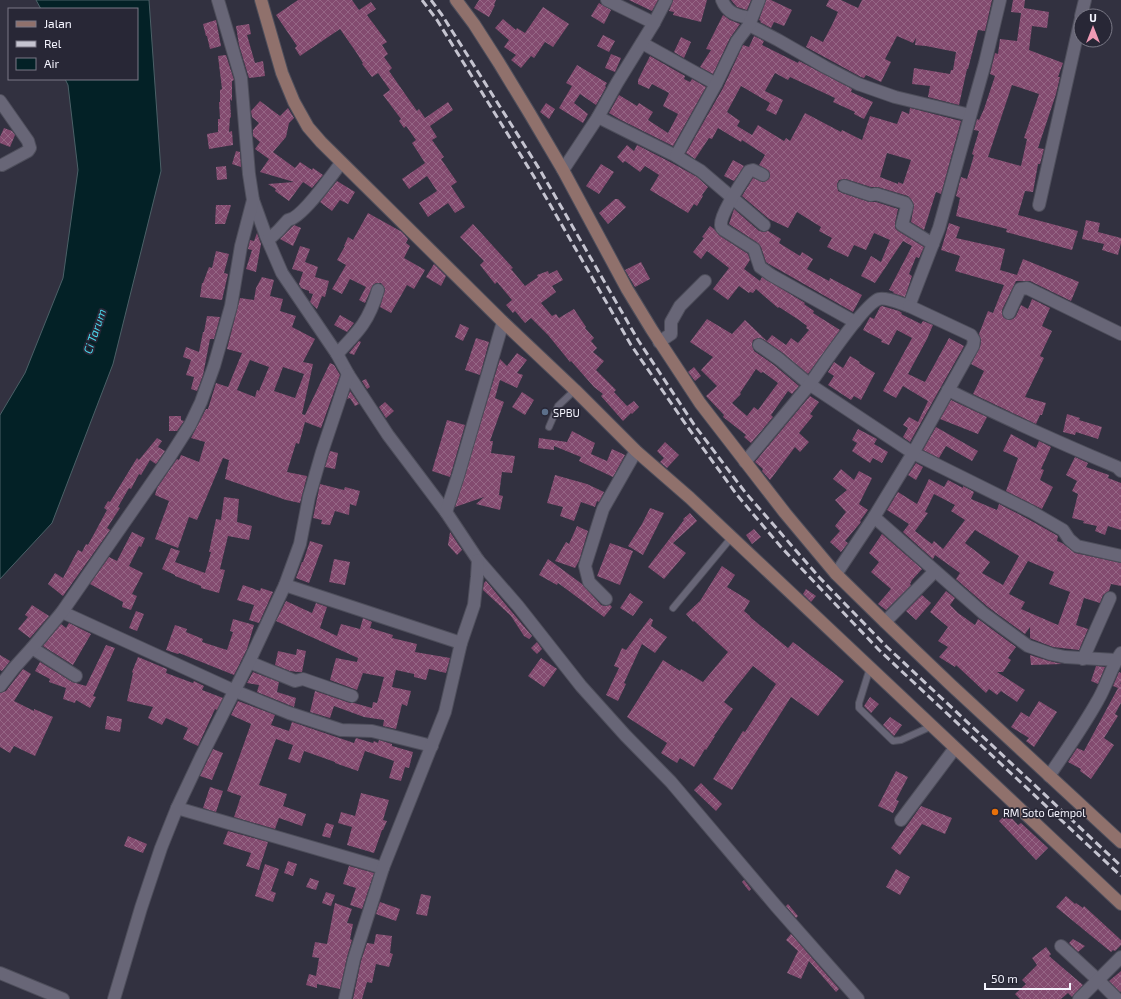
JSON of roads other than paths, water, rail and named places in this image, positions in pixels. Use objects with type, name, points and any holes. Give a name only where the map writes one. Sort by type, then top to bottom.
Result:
[{"type":"main road","points":[[261,0],[282,73],[294,102],[308,127],[341,163],[636,451],[690,498],[1121,904]]},
{"type":"main road","points":[[456,0],[500,63],[563,170],[627,289],[659,342],[700,403],[785,513],[836,574],[885,622],[1121,842]]},
{"type":"street","points":[[218,0],[241,78],[249,174],[253,200],[282,273],[337,354],[348,374],[388,435],[446,512],[478,560],[518,606],[581,686],[625,735],[671,782],[765,894],[858,999]]},
{"type":"street","points":[[607,0],[654,23]]},
{"type":"street","points":[[563,170],[598,117],[666,0]]},
{"type":"street","points":[[722,0],[727,9],[738,16],[825,67],[858,84],[895,97],[970,115]]},
{"type":"street","points":[[676,156],[716,84],[737,41],[750,22],[759,0]]},
{"type":"street","points":[[908,306],[939,228],[985,63],[1000,0]]},
{"type":"street","points":[[642,43],[716,84]]},
{"type":"street","points":[[1039,205],[1074,48]]},
{"type":"street","points":[[0,101],[28,142],[30,148],[2,165]]},
{"type":"street","points":[[598,117],[676,156],[701,171],[764,225]]},
{"type":"street","points":[[268,240],[288,220],[293,219],[310,203],[341,163]]},
{"type":"street","points":[[763,175],[750,170],[726,208],[721,222],[721,228],[754,249],[760,267],[771,275],[856,322]]},
{"type":"street","points":[[844,186],[871,195],[876,194],[905,203],[907,206],[902,225],[933,244]]},
{"type":"street","points":[[0,686],[62,612],[169,458],[190,425],[201,402],[223,338],[231,306],[241,246],[253,200]]},
{"type":"street","points":[[659,342],[671,334],[671,322],[680,306],[705,281]]},
{"type":"street","points":[[1009,313],[1020,289],[1027,288],[1121,334]]},
{"type":"street","points":[[337,354],[362,327],[374,303],[378,290]]},
{"type":"street","points":[[745,462],[809,384],[856,322],[871,304],[878,299],[883,298],[908,306],[971,335],[974,340],[973,346],[913,453],[874,517],[836,574]]},
{"type":"street","points":[[446,512],[503,322]]},
{"type":"street","points":[[759,345],[779,359],[809,384],[913,453],[1032,512],[1064,530],[1069,539],[1077,546],[1121,556]]},
{"type":"street","points":[[114,999],[141,908],[161,848],[177,808],[235,691],[285,585],[300,544],[309,497],[322,452],[348,374]]},
{"type":"street","points":[[948,390],[1044,436],[1117,467],[1121,471]]},
{"type":"street","points":[[606,599],[588,582],[586,566],[603,508],[636,451]]},
{"type":"street","points":[[874,517],[982,613],[1028,646],[1051,654],[1083,659],[1119,656],[1099,699],[1049,776]]},
{"type":"street","points":[[345,999],[354,959],[383,868],[445,712],[461,643],[474,605],[478,560]]},
{"type":"street","points":[[885,622],[934,571]]},
{"type":"street","points":[[285,585],[461,643]]},
{"type":"street","points":[[1083,659],[1110,598]]},
{"type":"street","points":[[62,612],[235,691],[289,713],[333,728],[372,731],[432,746]]},
{"type":"street","points":[[32,648],[76,676]]},
{"type":"street","points":[[249,662],[295,681],[302,679],[352,696]]},
{"type":"street","points":[[901,820],[955,748]]},
{"type":"street","points":[[177,808],[383,868]]},
{"type":"street","points":[[1061,946],[1117,999]]},
{"type":"street","points":[[1079,999],[1121,957]]},
{"type":"street","points":[[0,973],[63,999]]},
{"type":"lane","points":[[549,427],[558,406],[575,390]]},
{"type":"lane","points":[[673,608],[731,538]]},
{"type":"lane","points":[[870,668],[859,703],[859,708],[894,740],[901,740],[932,726]]},
{"type":"water","name":"Ci Tarum","points":[[36,0],[149,0],[161,171],[113,364],[52,523],[0,579],[0,415],[25,373],[63,278],[78,170],[68,85],[66,80],[138,80],[138,8],[40,8]]},
{"type":"railway","points":[[422,0],[437,20],[533,175],[631,345],[737,495],[781,547],[879,650],[1121,876]]},
{"type":"railway","points":[[431,0],[540,170],[638,340],[695,426],[745,492],[819,577],[886,646],[1121,866]]},
{"type":"place","name":"SPBU","points":[[545,412]]},
{"type":"place","name":"RM Soto Gempol","points":[[995,812]]}]
